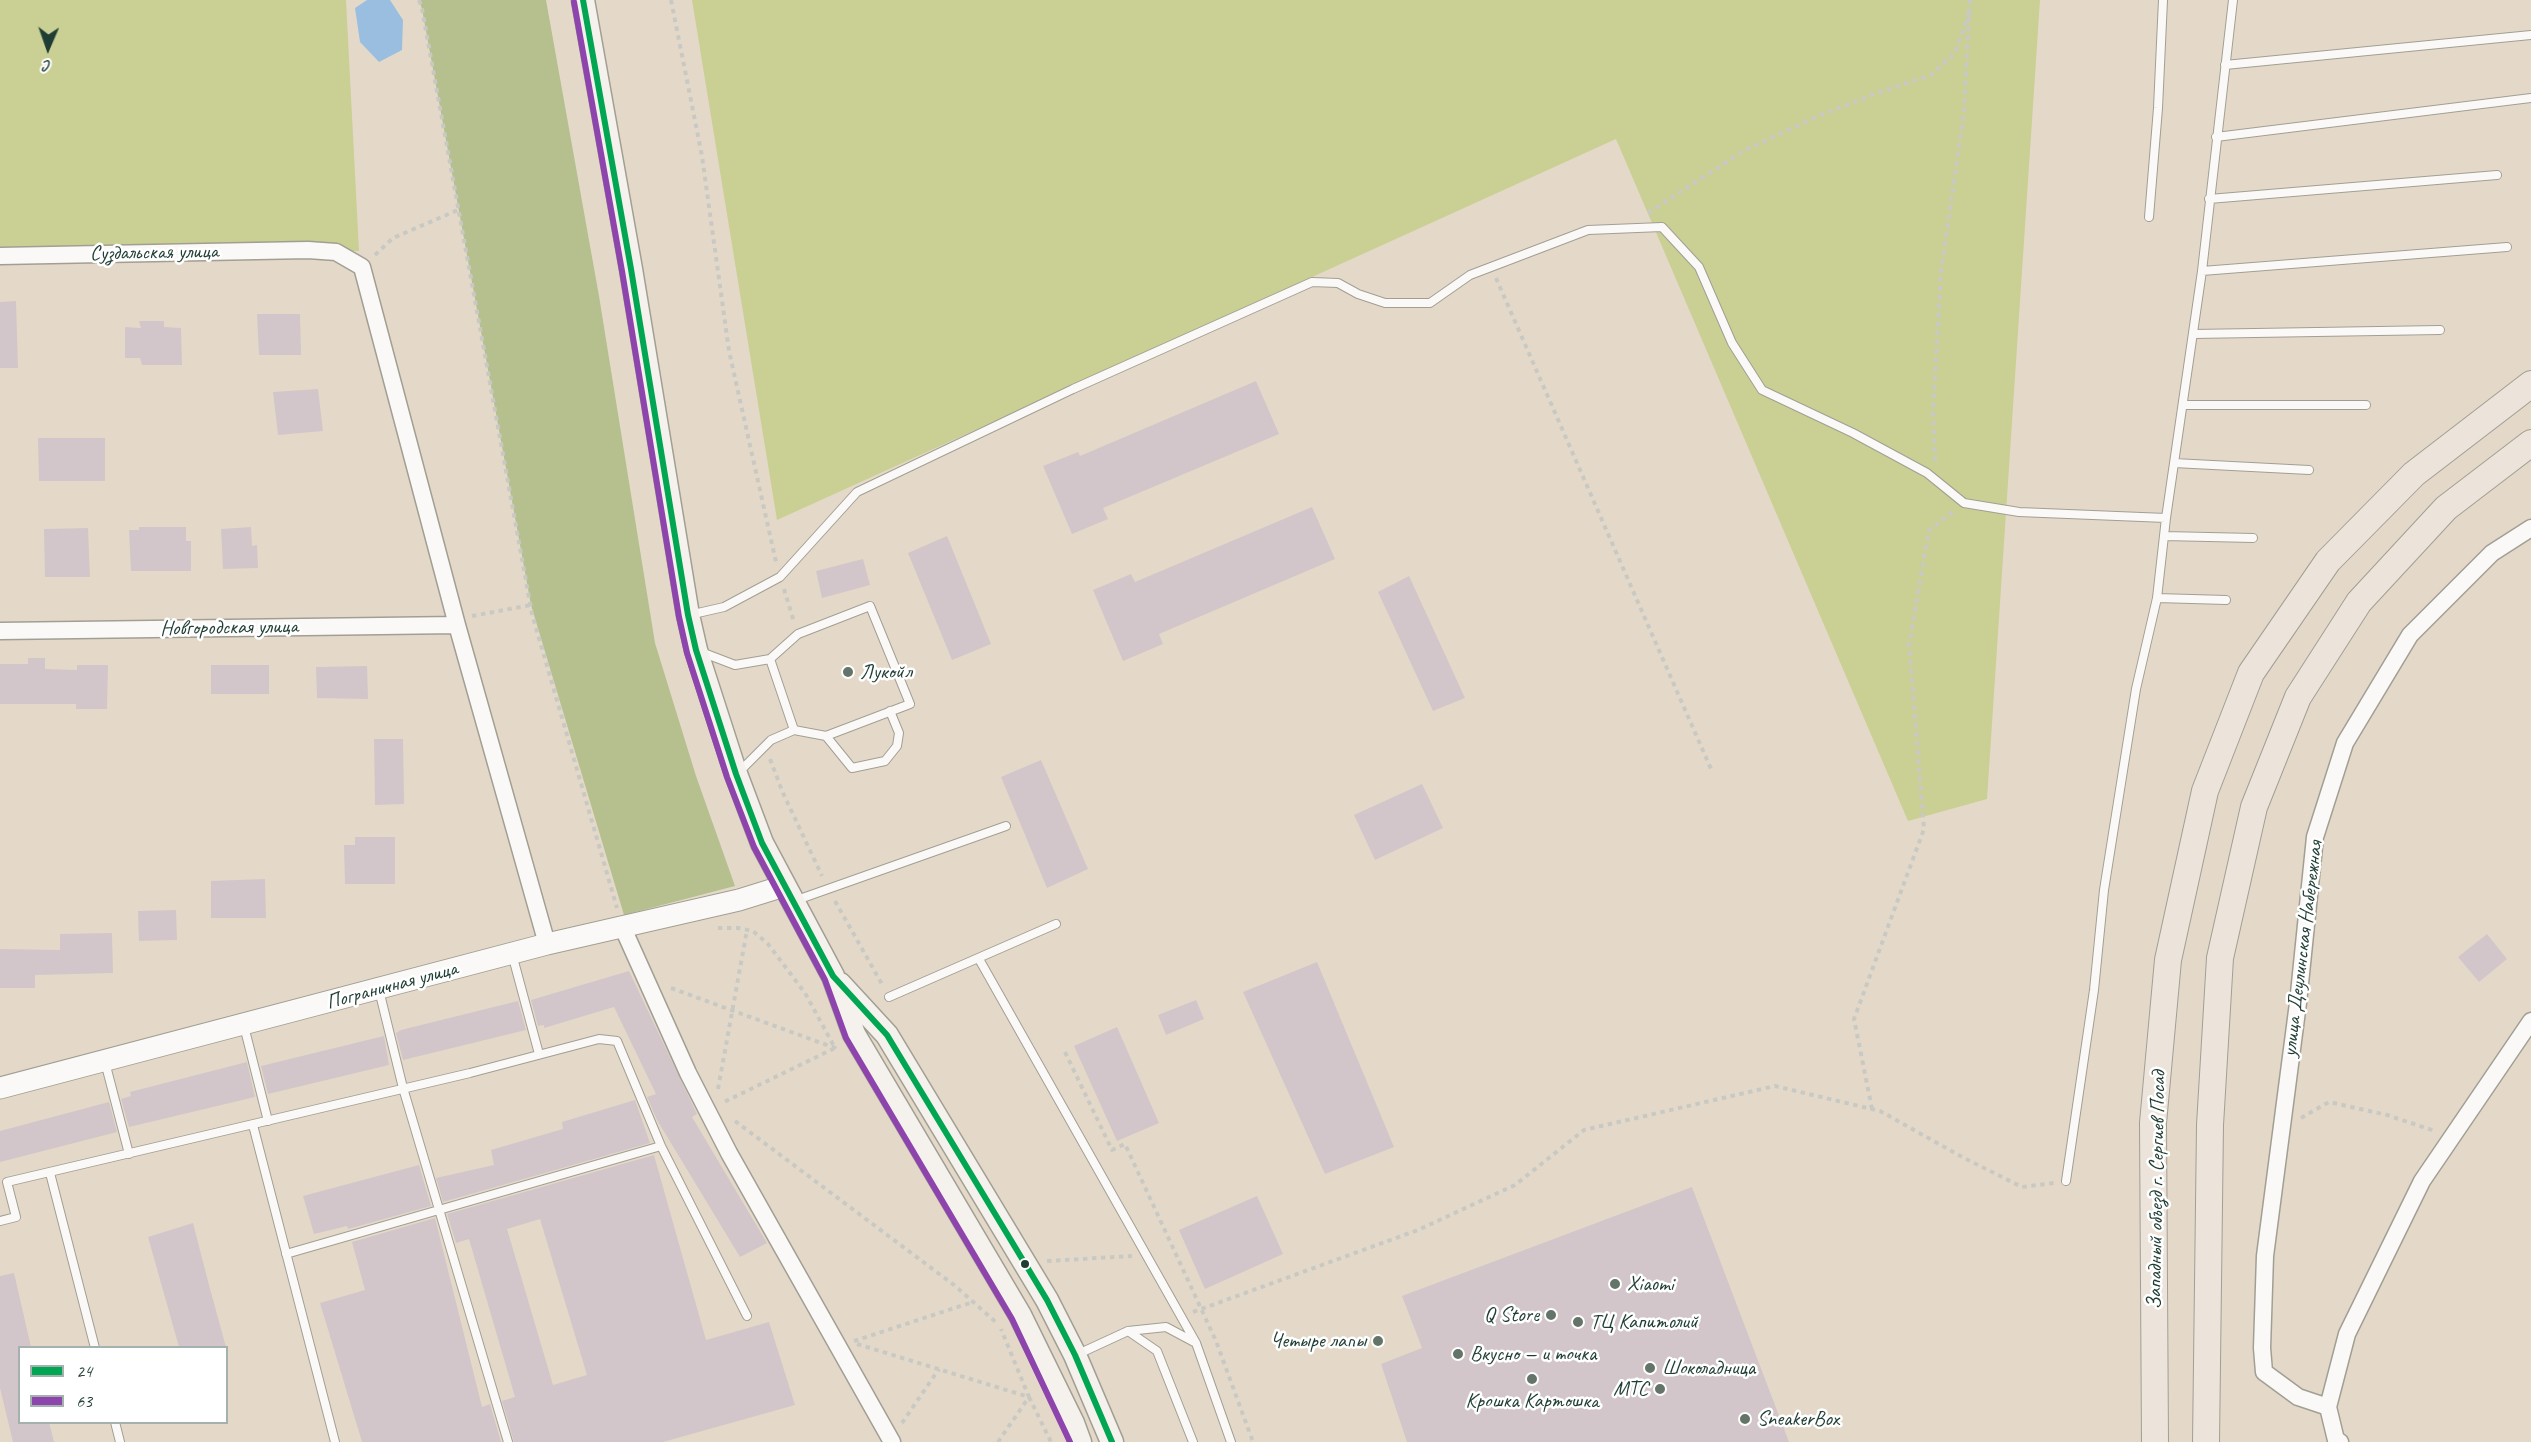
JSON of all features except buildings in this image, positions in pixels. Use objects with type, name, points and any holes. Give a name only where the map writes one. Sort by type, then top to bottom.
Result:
[{"type":"main road","points":[[583,0],[631,269],[688,615],[696,650],[736,774],[762,843],[833,976],[854,1034],[1020,1314],[1080,1442]]},
{"type":"main road","name":"Западный объезд г. Сергиев Посад","points":[[2155,1442],[2153,1123],[2168,960],[2205,791],[2251,673],[2328,561],[2414,474],[2531,384]]},
{"type":"main road","points":[[2206,1442],[2210,1125],[2220,958],[2254,807],[2298,698],[2359,602],[2446,508],[2531,443]]},
{"type":"main road","points":[[833,976],[887,1035],[1047,1300],[1076,1355],[1112,1442]]},
{"type":"street","name":"Суздальская улица","points":[[0,256],[308,250],[336,252],[362,267]]},
{"type":"street","points":[[362,267],[456,622],[547,944]]},
{"type":"street","name":"улица Деулинская Набережная","points":[[2328,1407],[2298,1396],[2264,1372],[2262,1348],[2265,1256],[2298,1003],[2315,837],[2345,743],[2410,635],[2492,553],[2531,528]]},
{"type":"street","name":"Новгородская улица","points":[[0,632],[456,622]]},
{"type":"street","name":"Пограничная улица","points":[[0,1088],[547,944],[739,900],[789,894]]},
{"type":"street","points":[[622,926],[688,1073],[729,1153],[891,1441]]},
{"type":"street","points":[[2340,1442],[2336,1440],[2328,1407],[2348,1334],[2422,1181],[2531,1021]]},
{"type":"lane","points":[[2149,218],[2158,108],[2163,0]]},
{"type":"lane","points":[[2066,1181],[2094,990],[2104,890],[2136,689],[2157,598],[2166,518],[2202,271],[2233,0]]},
{"type":"lane","points":[[2225,65],[2531,35]]},
{"type":"lane","points":[[2216,137],[2531,98]]},
{"type":"lane","points":[[2209,199],[2497,175]]},
{"type":"lane","points":[[688,615],[724,606],[780,577],[857,492],[1073,389],[1290,291],[1312,282],[1338,283],[1358,294],[1385,303],[1430,303],[1470,275],[1588,230],[1662,227],[1699,267],[1732,343],[1762,390],[1853,433],[1935,480],[1964,503],[2019,512],[2166,518]]},
{"type":"lane","points":[[2202,271],[2507,247]]},
{"type":"lane","points":[[2193,334],[2440,330]]},
{"type":"lane","points":[[2183,405],[2366,405]]},
{"type":"lane","points":[[2174,463],[2309,470]]},
{"type":"lane","points":[[2164,536],[2253,538]]},
{"type":"lane","points":[[2157,598],[2226,600]]},
{"type":"lane","points":[[696,650],[735,665],[770,658],[798,634],[870,606],[910,704],[826,736],[794,730],[771,740],[736,774]]},
{"type":"lane","points":[[770,658],[794,730]]},
{"type":"lane","points":[[826,736],[852,768],[885,761],[897,746],[899,733],[890,711]]},
{"type":"lane","points":[[789,894],[1006,825]]},
{"type":"lane","points":[[889,997],[1056,924]]},
{"type":"lane","points":[[512,954],[539,1054]]},
{"type":"lane","points":[[979,959],[1196,1343],[1231,1442]]},
{"type":"lane","points":[[379,990],[403,1088],[508,1442]]},
{"type":"lane","points":[[243,1025],[268,1121]]},
{"type":"lane","points":[[0,1221],[16,1217],[7,1182],[253,1125],[599,1039],[617,1041],[661,1146],[747,1316]]},
{"type":"lane","points":[[105,1060],[129,1154]]},
{"type":"lane","points":[[253,1125],[335,1442]]},
{"type":"lane","points":[[286,1254],[661,1146]]},
{"type":"lane","points":[[50,1173],[95,1346]]},
{"type":"lane","points":[[1076,1355],[1128,1331],[1166,1327],[1196,1343]]},
{"type":"lane","points":[[1128,1331],[1157,1351],[1192,1442]]},
{"type":"lane","points":[[116,1424],[120,1442]]},
{"type":"path","points":[[419,0],[531,605],[622,926]]},
{"type":"path","points":[[671,0],[702,156],[729,351],[780,577],[798,634]]},
{"type":"path","points":[[1935,480],[1933,411],[1935,348],[1941,271],[1964,113],[1970,0]]},
{"type":"path","points":[[1624,228],[1745,150],[1874,94],[1931,75],[1955,53],[1969,13]]},
{"type":"path","points":[[362,267],[393,238],[458,210]]},
{"type":"path","points":[[1491,267],[1711,769]]},
{"type":"path","points":[[1872,1109],[1854,1020],[1923,829],[1909,645],[1929,530],[1964,503]]},
{"type":"path","points":[[456,622],[531,605]]},
{"type":"path","points":[[716,928],[753,931],[768,944],[805,993],[835,1048]]},
{"type":"path","points":[[717,1095],[747,930]]},
{"type":"path","points":[[667,987],[835,1048]]},
{"type":"path","points":[[715,1106],[835,1048]]},
{"type":"path","points":[[1065,1052],[1112,1150],[1125,1144],[1216,1341],[1253,1442]]},
{"type":"path","points":[[1181,1317],[1418,1230],[1515,1185],[1584,1130],[1775,1086],[1880,1111],[1964,1158],[2022,1186],[2066,1181]]},
{"type":"path","points":[[2280,1131],[2329,1102],[2387,1115],[2452,1137]]},
{"type":"path","points":[[733,1120],[954,1285],[998,1324],[1051,1442]]},
{"type":"path","points":[[1046,1261],[1134,1256]]},
{"type":"path","points":[[973,1302],[851,1342],[1029,1397]]},
{"type":"path","points":[[891,1441],[939,1369]]},
{"type":"path","points":[[998,1442],[1029,1397]]},
{"type":"green space","points":[[0,0],[346,0],[359,251],[0,256]]},
{"type":"green space","points":[[419,0],[546,0],[599,296],[655,643],[696,776],[735,886],[624,915],[531,605]]},
{"type":"green space","points":[[692,0],[2040,0],[1987,799],[1908,821],[1616,139],[777,520]]},
{"type":"water","points":[[367,0],[390,0],[403,20],[402,50],[379,62],[360,42],[355,8]]},
{"type":"transit line","name":"24","points":[[583,0],[631,269],[688,615],[696,650],[736,774],[762,843],[833,976],[887,1035],[1047,1300],[1075,1355],[1112,1442]]},
{"type":"transit line","name":"63","points":[[574,2],[622,271],[679,617],[687,653],[727,777],[754,847],[825,980],[846,1038],[1012,1319],[1070,1442]]},
{"type":"place","name":"Лукойл","points":[[848,672]]},
{"type":"place","name":"Xiaomi","points":[[1615,1284]]},
{"type":"place","name":"Q Store","points":[[1551,1315]]},
{"type":"place","name":"ТЦ Капитолий","points":[[1578,1322]]},
{"type":"place","name":"Четыре лапы","points":[[1378,1341]]},
{"type":"place","name":"Вкусно — и точка","points":[[1458,1354]]},
{"type":"place","name":"Шоколадница","points":[[1650,1368]]},
{"type":"place","name":"Крошка Картошка","points":[[1532,1379]]},
{"type":"place","name":"МТС","points":[[1660,1389]]},
{"type":"place","name":"SneakerBox","points":[[1745,1419]]}]
